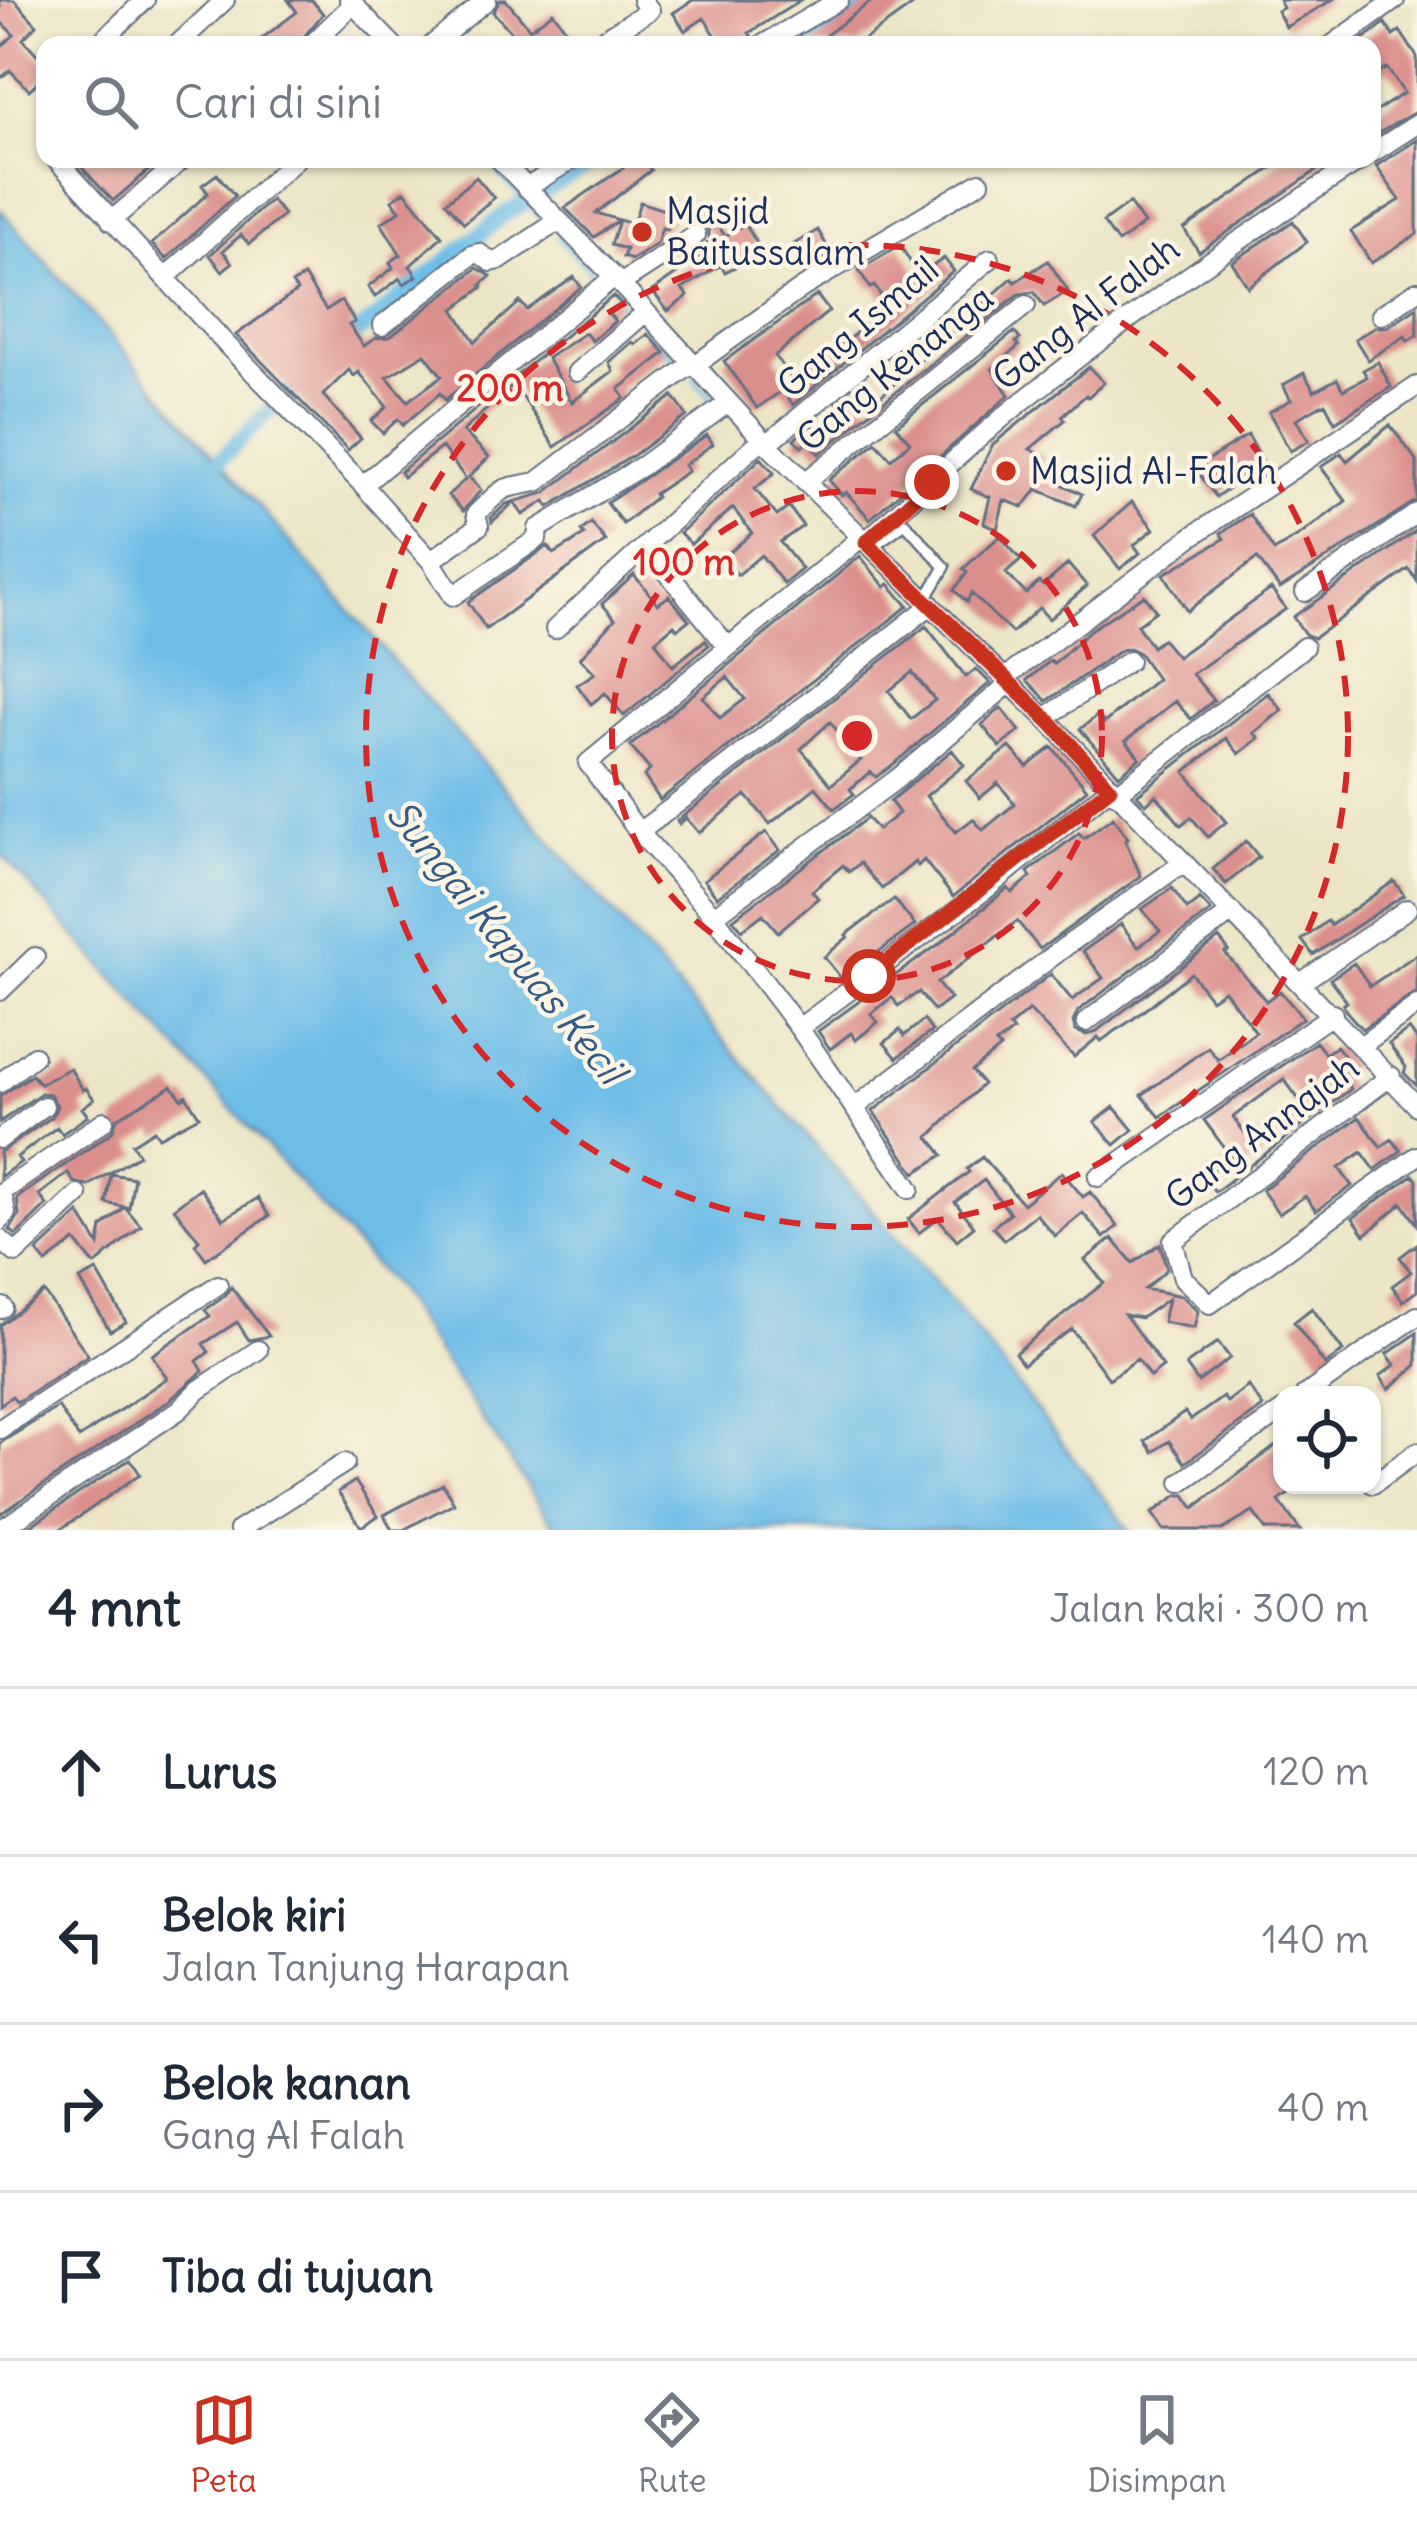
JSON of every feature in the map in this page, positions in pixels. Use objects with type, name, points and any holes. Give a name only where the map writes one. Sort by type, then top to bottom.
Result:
[{"type":"street","points":[[107,36],[145,0]]},
{"type":"street","points":[[187,36],[226,0]]},
{"type":"street","points":[[443,36],[487,0]]},
{"type":"street","points":[[608,36],[650,10],[642,0]]},
{"type":"street","points":[[777,36],[838,0]]},
{"type":"street","points":[[1345,36],[1395,0]]},
{"type":"street","points":[[319,36],[351,2],[384,36]]},
{"type":"street","points":[[1381,147],[1417,124]]},
{"type":"street","points":[[64,168],[363,484],[431,561],[453,596],[537,539],[538,529],[642,466],[728,403]]},
{"type":"street","points":[[111,220],[172,168]]},
{"type":"street","points":[[166,276],[286,168]]},
{"type":"street","points":[[507,168],[765,442],[1045,718],[1417,1106]]},
{"type":"street","points":[[527,189],[559,168]]},
{"type":"street","name":"Gang Al Falah","points":[[639,832],[588,763],[728,647],[866,542],[1020,403],[1235,240],[1349,168]]},
{"type":"street","points":[[431,561],[479,526],[476,514],[502,489],[512,483],[536,482],[802,288],[980,182]]},
{"type":"street","points":[[382,326],[472,254],[491,262],[500,260],[558,220]]},
{"type":"street","points":[[363,484],[617,280],[696,235]]},
{"type":"street","name":"Gang Ismail","points":[[555,629],[765,442],[990,259]]},
{"type":"street","points":[[1381,314],[1417,291]]},
{"type":"street","name":"Gang Kenanga","points":[[805,482],[1026,305]]},
{"type":"street","points":[[577,372],[646,311]]},
{"type":"street","points":[[714,916],[913,766],[1007,680],[1191,537],[1417,386]]},
{"type":"street","points":[[1305,592],[1417,513]]},
{"type":"street","points":[[646,546],[728,647]]},
{"type":"street","points":[[910,1189],[799,1028],[714,916],[639,832],[749,752],[928,602]]},
{"type":"street","points":[[799,1028],[1304,647]]},
{"type":"street","points":[[1045,718],[1129,661]]},
{"type":"street","points":[[854,1108],[1183,863]]},
{"type":"street","points":[[1302,982],[1407,909]]},
{"type":"street","points":[[1086,1022],[1232,912]]},
{"type":"street","points":[[0,991],[35,957]]},
{"type":"street","points":[[1362,1045],[1417,1005]]},
{"type":"street","points":[[1098,1177],[1333,1014]]},
{"type":"street","points":[[0,1083],[34,1056]]},
{"type":"street","name":"Gang Annajah","points":[[1390,1076],[1173,1241],[1184,1278],[1210,1304],[1417,1156]]},
{"type":"street","points":[[0,1138],[44,1106]]},
{"type":"street","points":[[0,1221],[6,1213],[2,1192],[104,1121]]},
{"type":"street","points":[[0,1239],[16,1253],[78,1195]]},
{"type":"street","points":[[0,1429],[218,1285]]},
{"type":"street","points":[[1319,1386],[1417,1316]]},
{"type":"street","points":[[0,1529],[178,1410],[258,1350]]},
{"type":"street","points":[[1181,1482],[1273,1417]]},
{"type":"street","points":[[1381,1478],[1417,1453]]},
{"type":"street","points":[[239,1530],[345,1463]]},
{"type":"lane","points":[[866,542],[905,523],[945,567],[928,602]]},
{"type":"water","name":"Sungai Kapuas Kecil","points":[[0,209],[964,1316],[1129,1530],[557,1530],[392,1285],[0,853]]},
{"type":"building","points":[[0,0],[14,0],[37,25],[23,39],[36,53],[36,84],[29,90],[10,70],[0,79],[0,48],[14,35],[0,21]]},
{"type":"building","points":[[288,0],[312,0],[323,14],[305,36],[265,36],[297,12]]},
{"type":"building","points":[[500,0],[506,0],[530,29],[553,12],[571,36],[515,36],[493,12]]},
{"type":"building","points":[[693,0],[801,0],[749,33],[751,36],[716,36],[704,18],[685,31],[673,13]]},
{"type":"building","points":[[873,0],[920,0],[870,36],[825,36]]},
{"type":"building","points":[[1279,0],[1332,0],[1286,27],[1277,11],[1283,8]]},
{"type":"building","points":[[1385,23],[1393,36],[1400,31],[1417,57],[1417,111],[1381,132],[1381,108],[1404,93],[1387,68],[1381,72],[1381,36],[1367,36]]},
{"type":"building","points":[[1417,140],[1417,234],[1371,263],[1351,231],[1400,200],[1377,168]]},
{"type":"building","points":[[82,168],[152,168],[113,201]]},
{"type":"building","points":[[623,168],[651,170],[596,213],[619,220],[594,237],[565,208]]},
{"type":"building","points":[[1272,168],[1320,168],[1199,252],[1184,229]]},
{"type":"building","points":[[217,174],[235,196],[166,259],[152,244],[208,193],[202,185]]},
{"type":"building","points":[[476,177],[494,198],[464,223],[446,202]]},
{"type":"building","points":[[405,191],[442,236],[410,266],[417,276],[404,284],[400,278],[375,297],[368,287],[393,268],[390,262],[401,255],[381,223],[400,211],[392,200]]},
{"type":"building","points":[[271,200],[284,215],[249,244],[241,235],[223,251],[232,263],[222,271],[210,255]]},
{"type":"building","points":[[640,202],[673,213],[657,244],[632,260],[623,257],[626,249],[611,245],[619,220],[633,224]]},
{"type":"building","points":[[1129,203],[1144,224],[1118,243],[1103,222]]},
{"type":"building","points":[[710,213],[725,236],[745,224],[763,253],[725,272],[721,265],[682,289],[688,296],[668,311],[652,291],[711,250],[708,229],[697,222]]},
{"type":"building","points":[[1293,221],[1307,242],[1248,287],[1232,262]]},
{"type":"building","points":[[818,230],[832,255],[808,269],[794,244]]},
{"type":"building","points":[[900,245],[919,276],[944,258],[954,271],[793,405],[783,390],[757,408],[724,361],[817,295],[829,311],[775,356],[795,383],[889,306],[859,270]]},
{"type":"building","points":[[1048,261],[1068,291],[1044,306],[1034,292],[1019,294],[878,406],[874,402],[1012,278],[1015,282]]},
{"type":"building","points":[[477,268],[491,276],[454,309],[475,342],[520,302],[527,310],[574,277],[581,287],[445,400],[440,393],[403,425],[398,419],[383,433],[371,421],[387,407],[359,372],[354,376],[349,370],[323,395],[361,438],[348,450],[236,335],[297,291],[292,284],[304,276],[326,310],[341,301],[355,322],[349,325],[364,346],[376,338],[390,337]],"holes":[[[425,354],[442,376],[408,401],[387,377]]]},
{"type":"building","points":[[613,296],[621,304],[609,314],[615,321],[592,341],[585,333],[547,358],[572,402],[613,371],[609,362],[648,334],[665,353],[619,389],[625,398],[555,447],[514,384],[463,431],[489,457],[469,477],[481,490],[463,511],[448,495],[466,479],[442,447],[403,477],[400,472]]},
{"type":"building","points":[[1417,307],[1417,335],[1408,341],[1405,336],[1368,360],[1355,339],[1375,327],[1387,327]]},
{"type":"building","points":[[1014,332],[1019,346],[992,369],[1009,395],[870,519],[846,492],[842,495],[829,480],[876,442],[891,459],[910,442],[896,426]]},
{"type":"building","points":[[1378,362],[1391,387],[1335,422],[1325,403],[1296,419],[1309,441],[1290,451],[1269,412],[1291,400],[1283,385],[1304,373],[1314,391],[1337,379],[1343,390],[1367,377],[1363,370]]},
{"type":"building","points":[[1089,367],[1104,383],[1030,449],[1045,457],[1041,474],[1082,494],[1076,506],[1037,489],[1023,507],[1004,500],[997,529],[984,523],[990,497],[971,489],[993,444]]},
{"type":"building","points":[[851,392],[864,406],[869,402],[875,408],[819,454],[808,441],[802,447],[794,439],[813,424],[825,437],[848,415],[837,403]]},
{"type":"building","points":[[673,396],[687,416],[634,455],[549,507],[545,501],[523,515],[514,502],[492,522],[506,504],[545,493]]},
{"type":"building","points":[[1390,425],[1417,461],[1417,500],[1280,589],[1257,558],[1187,611],[1164,574],[1224,539],[1221,533],[1250,514],[1274,551],[1300,535],[1346,501],[1321,467],[1341,453],[1347,461]]},
{"type":"building","points":[[707,435],[713,444],[684,465],[688,471],[654,494],[623,524],[607,503]]},
{"type":"building","points":[[1248,435],[1267,470],[1243,483],[1241,479],[1216,497],[1195,468]]},
{"type":"building","points":[[761,458],[774,473],[755,489],[777,516],[789,507],[803,526],[780,542],[802,569],[784,584],[761,555],[738,575],[723,558],[752,533],[733,508],[691,544],[680,533]]},
{"type":"building","points":[[1132,502],[1154,529],[1134,545],[1140,553],[1120,569],[1094,536]]},
{"type":"building","points":[[591,523],[606,541],[486,629],[468,602],[548,546],[554,554],[572,543]]},
{"type":"building","points":[[1417,530],[1417,581],[1409,569],[1314,638],[1305,634],[1293,617]]},
{"type":"building","points":[[1000,536],[1021,560],[1006,573],[1026,594],[1068,564],[1087,586],[1049,619],[1039,608],[1012,633],[971,593],[967,602],[954,590],[967,573],[963,569]]},
{"type":"building","points":[[860,556],[908,606],[660,800],[644,776],[650,770],[630,746]],"holes":[[[727,677],[745,699],[720,718],[703,697]]]},
{"type":"building","points":[[634,575],[658,604],[669,596],[689,620],[677,629],[674,625],[655,641],[673,666],[705,640],[709,645],[624,716],[605,693],[591,704],[577,685],[595,673],[580,658],[615,619],[602,604]]},
{"type":"building","points":[[1271,589],[1286,609],[1192,674],[1214,700],[1191,719],[1175,701],[1126,741],[1140,758],[1119,775],[1080,729],[1098,715],[1104,723],[1157,679],[1139,653],[1121,650],[1047,701],[1027,680],[1144,595],[1156,611],[1137,625],[1152,647],[1162,639],[1177,657]]},
{"type":"building","points":[[926,626],[966,677],[976,669],[990,683],[890,767],[876,777],[871,772],[834,809],[816,787],[770,824],[746,795],[699,833],[686,818],[677,821]],"holes":[[[912,672],[935,700],[911,719],[889,691]],[[830,722],[861,760],[831,785],[801,749]]]},
{"type":"building","points":[[1268,693],[1282,710],[1254,733],[1259,738],[1239,754],[1226,738],[1185,772],[1226,822],[1208,837],[1191,817],[1181,825],[1156,795],[1146,804],[1137,795]]},
{"type":"building","points":[[1001,708],[1020,731],[1000,747],[982,725]]},
{"type":"building","points":[[1010,747],[1027,767],[1052,747],[1087,789],[953,897],[924,860],[882,889],[860,863],[849,872],[843,865],[812,891],[818,898],[778,932],[763,914],[742,930],[733,919],[867,818],[878,830],[899,813],[890,801],[952,750],[964,765],[926,796],[956,832],[973,819],[983,830],[1015,804],[998,783],[980,798],[966,781]]},
{"type":"building","points":[[1113,817],[1128,838],[1141,876],[1040,949],[1017,921],[937,983],[950,999],[934,1011],[919,992],[898,1006],[892,997],[871,1014],[878,1022],[856,1040],[851,1033],[830,1049],[818,1031],[1008,888],[1012,893],[1031,877],[1028,872],[1079,833],[1084,838]]},
{"type":"building","points":[[766,832],[780,850],[717,897],[704,880]]},
{"type":"building","points":[[1246,841],[1259,857],[1226,884],[1213,869]]},
{"type":"building","points":[[1394,881],[1404,895],[1313,955],[1302,940]]},
{"type":"building","points":[[1172,888],[1187,909],[1200,899],[1211,911],[1078,1011],[1073,1022],[1076,1031],[1094,1033],[1219,938],[1229,951],[1225,953],[1266,1001],[1280,991],[1303,1018],[1160,1117],[1142,1095],[1208,1047],[1218,1060],[1256,1032],[1224,990],[1211,999],[1191,973],[1074,1057],[1029,1010],[996,1044],[1000,1048],[972,1071],[983,1084],[929,1137],[943,1155],[915,1173],[873,1111],[1051,974],[1072,1000],[1103,978],[1083,951],[1121,924],[1138,947],[1160,931],[1142,909]]},
{"type":"building","points":[[894,899],[915,925],[842,979],[824,957]]},
{"type":"building","points":[[1417,954],[1417,992],[1362,1029],[1346,1011],[1343,1005],[1347,1002],[1330,979],[1354,963],[1370,986]]},
{"type":"building","points":[[924,1020],[932,1031],[897,1058],[884,1043],[900,1030],[904,1036]]},
{"type":"building","points":[[1409,1029],[1417,1040],[1417,1086],[1404,1073],[1406,1067],[1389,1044]]},
{"type":"building","points":[[1316,1042],[1325,1054],[1337,1046],[1352,1067],[1341,1076],[1351,1089],[1215,1192],[1204,1177],[1231,1157],[1204,1120]],"holes":[[[1284,1079],[1302,1104],[1250,1140],[1233,1117]]]},
{"type":"building","points":[[70,1068],[94,1099],[82,1108],[88,1116],[62,1134],[57,1127],[17,1157],[21,1162],[0,1177],[0,1152],[52,1117],[57,1106],[50,1094],[41,1093],[0,1122],[0,1096],[32,1075],[40,1084]]},
{"type":"building","points":[[172,1086],[182,1099],[186,1096],[199,1116],[159,1137],[154,1130],[132,1144],[139,1155],[88,1186],[74,1182],[68,1173],[39,1195],[47,1205],[16,1235],[10,1230],[19,1215],[17,1198],[112,1132],[117,1118]]},
{"type":"building","points":[[1114,1107],[1133,1130],[1115,1145],[1095,1122]]},
{"type":"building","points":[[1359,1117],[1381,1147],[1392,1139],[1401,1151],[1375,1170],[1362,1152],[1339,1168],[1352,1186],[1316,1211],[1305,1196],[1279,1214],[1262,1190]]},
{"type":"building","points":[[982,1157],[1023,1204],[1062,1172],[1083,1197],[1090,1192],[1118,1226],[1104,1238],[1083,1213],[1055,1236],[1036,1214],[1004,1240],[993,1227],[1010,1213],[984,1180],[955,1202],[974,1226],[957,1240],[938,1218],[919,1233],[908,1219]]},
{"type":"building","points":[[111,1174],[134,1178],[129,1208],[106,1203]]},
{"type":"building","points":[[1413,1175],[1417,1224],[1402,1203],[1365,1235],[1353,1218]]},
{"type":"building","points":[[200,1188],[223,1219],[258,1198],[269,1216],[206,1259],[195,1244],[199,1240],[174,1208]]},
{"type":"building","points":[[125,1207],[141,1226],[95,1265],[75,1241],[46,1263],[37,1252],[79,1213],[99,1245],[102,1227]]},
{"type":"building","points":[[1112,1238],[1133,1263],[1160,1244],[1167,1269],[1145,1289],[1182,1296],[1198,1311],[1194,1328],[1163,1322],[1168,1299],[1141,1318],[1125,1315],[1163,1367],[1150,1377],[1137,1359],[1109,1379],[1072,1329],[1023,1364],[1015,1353],[1104,1283],[1085,1260]]},
{"type":"building","points":[[1417,1244],[1417,1291],[1403,1301],[1392,1286],[1411,1272],[1400,1257]]},
{"type":"building","points":[[97,1271],[126,1322],[110,1331],[80,1280]]},
{"type":"building","points":[[231,1287],[269,1336],[249,1340],[237,1322],[203,1344],[209,1352],[197,1361],[203,1371],[170,1400],[0,1514],[0,1443],[58,1407],[79,1438],[167,1378],[152,1355],[210,1316],[205,1310]]},
{"type":"building","points":[[44,1292],[88,1355],[17,1402],[12,1396],[0,1405],[0,1325]]},
{"type":"building","points":[[1312,1308],[1343,1351],[1325,1365],[1294,1322]]},
{"type":"building","points":[[1417,1333],[1417,1365],[1389,1389],[1380,1376],[1395,1365],[1387,1354]]},
{"type":"building","points":[[1218,1342],[1230,1358],[1198,1382],[1186,1365]]},
{"type":"building","points":[[1248,1386],[1263,1407],[1185,1463],[1169,1441],[1153,1452],[1145,1441],[1185,1412],[1191,1420]]},
{"type":"building","points":[[1273,1448],[1273,1494],[1289,1494],[1279,1501],[1300,1530],[1266,1530],[1253,1512],[1222,1530],[1164,1530],[1152,1513],[1178,1495],[1185,1495],[1194,1508]]},
{"type":"building","points":[[130,1459],[140,1474],[79,1517],[59,1530],[24,1530]]},
{"type":"building","points":[[355,1481],[378,1516],[361,1527],[338,1492]]},
{"type":"building","points":[[443,1484],[454,1503],[403,1530],[392,1530],[384,1515]]},
{"type":"waterway","points":[[807,36],[869,0]]},
{"type":"waterway","points":[[493,168],[539,217]]},
{"type":"waterway","points":[[342,345],[505,214],[583,168]]},
{"type":"waterway","points":[[558,237],[594,275]]},
{"type":"waterway","points":[[613,295],[627,310]]},
{"type":"waterway","points":[[646,329],[675,360]]},
{"type":"waterway","points":[[203,476],[304,377]]},
{"type":"waterway","points":[[694,379],[712,398]]},
{"type":"place","name":"Masjid Baitussalam","points":[[642,232]]},
{"type":"place","name":"Masjid Al-Falah","points":[[1006,471]]},
{"type":"route","points":[[869,976],[1110,788],[1052,724],[866,542],[932,482]]}]
